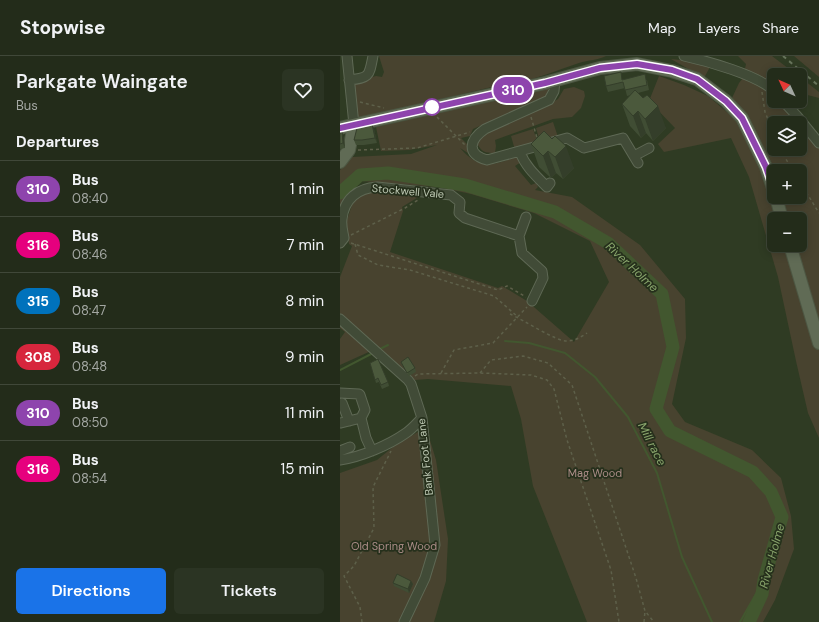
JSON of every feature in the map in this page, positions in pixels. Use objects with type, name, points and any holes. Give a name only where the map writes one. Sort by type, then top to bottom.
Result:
[{"type":"main road","points":[[340,128],[556,80],[600,68],[624,65],[638,60],[697,79],[726,101],[742,118],[767,170]]},
{"type":"main road","points":[[340,162],[352,150],[354,125]]},
{"type":"main road","points":[[792,252],[819,343]]},
{"type":"street","points":[[347,56],[354,125]]},
{"type":"street","points":[[349,80],[363,79],[370,73],[373,56]]},
{"type":"street","points":[[684,56],[700,59],[729,68],[767,86]]},
{"type":"street","points":[[556,80],[554,91],[549,100],[485,129],[476,135],[472,143],[472,147],[478,158],[487,160],[567,138],[584,148],[623,138],[636,160],[649,148]]},
{"type":"street","points":[[791,108],[819,143]]},
{"type":"street","points":[[520,152],[524,162],[547,187]]},
{"type":"street","name":"Stockwell Vale","points":[[342,241],[342,221],[344,209],[350,199],[359,191],[367,187],[451,195],[460,202],[459,213],[464,218],[519,236]]},
{"type":"street","points":[[526,217],[519,236],[522,253],[542,271],[543,278],[532,301]]},
{"type":"street","name":"Bank Foot Lane","points":[[340,318],[408,380],[411,384],[422,418],[435,545],[425,578],[404,622]]},
{"type":"street","points":[[340,393],[360,395],[365,410],[361,418],[372,451]]},
{"type":"street","points":[[342,403],[345,422],[361,418]]},
{"type":"street","points":[[340,460],[372,451],[391,442],[408,432],[422,418]]},
{"type":"street","points":[[340,451],[350,447]]},
{"type":"path","points":[[763,83],[762,91],[767,117]]},
{"type":"path","points":[[358,101],[364,104],[391,110],[398,115]]},
{"type":"path","points":[[428,108],[456,136]]},
{"type":"path","points":[[529,109],[534,129]]},
{"type":"path","points":[[352,150],[417,148],[471,132],[476,135]]},
{"type":"path","points":[[342,241],[405,208],[423,197],[424,192]]},
{"type":"path","points":[[807,194],[819,214]]},
{"type":"path","points":[[342,241],[498,290],[507,286],[532,301],[493,343],[454,350],[441,373]]},
{"type":"path","points":[[355,244],[358,255],[378,265],[410,270],[494,296],[518,317]]},
{"type":"path","points":[[510,314],[566,342],[578,339],[587,333]]},
{"type":"path","points":[[480,373],[490,360],[523,356],[548,363],[572,384],[636,578],[645,611],[644,622]]},
{"type":"path","points":[[408,380],[418,374],[441,373],[531,375],[547,380],[554,389],[567,440],[611,570],[619,622]]},
{"type":"path","points":[[340,576],[344,576],[354,566],[374,528],[373,487],[393,447],[391,442]]},
{"type":"path","points":[[344,576],[360,607],[362,622]]},
{"type":"path","points":[[645,611],[654,622]]},
{"type":"green space","points":[[379,56],[606,56],[517,83],[496,86],[357,119],[353,82],[376,76],[382,77],[384,72]]},
{"type":"green space","points":[[738,56],[772,56],[788,68],[767,68],[767,108],[794,108],[800,116],[767,116],[767,156],[807,156],[807,124],[819,139],[819,438],[808,413],[778,277],[771,252],[807,252],[807,212],[767,212],[767,239],[749,177],[731,138],[664,152],[658,144],[675,128],[649,101],[659,76],[708,96],[728,113],[732,98],[743,78],[746,64]]},
{"type":"green space","points":[[794,56],[819,56],[819,77]]},
{"type":"green space","points":[[671,59],[700,62],[710,67],[704,78]]},
{"type":"green space","points":[[807,83],[819,92],[819,98],[807,95]]},
{"type":"green space","points":[[574,87],[584,91],[585,96],[581,108],[572,117],[553,119],[495,140],[495,153],[488,153],[484,151],[476,142],[480,136],[551,103],[558,99],[564,89]]},
{"type":"green space","name":"Mag Wood","points":[[549,88],[546,97],[473,129],[470,136],[461,138],[467,144],[468,153],[460,148],[474,160],[487,164],[494,164],[518,156],[521,162],[515,166],[531,185],[536,183],[538,187],[535,190],[572,197],[640,245],[685,299],[686,338],[672,404],[685,422],[752,450],[781,478],[791,516],[794,549],[775,600],[763,622],[587,622],[533,486],[521,419],[511,386],[428,379],[415,380],[408,384],[371,351],[340,365],[340,339],[345,332],[340,328],[340,277],[352,246],[349,244],[346,223],[353,202],[364,192],[420,196],[402,207],[403,211],[390,252],[498,288],[502,286],[527,301],[574,342],[609,282],[590,241],[534,213],[471,194],[439,187],[361,181],[345,196],[340,206],[340,170],[352,157],[411,154],[437,145],[409,150],[381,151],[376,127]]},
{"type":"green space","points":[[553,122],[558,137],[540,142],[536,128]]},
{"type":"green space","points":[[533,129],[538,143],[515,150],[511,136]]},
{"type":"green space","name":"Old Spring Wood","points":[[426,427],[436,460],[448,539],[446,581],[434,622],[340,622],[340,473],[377,460],[393,447]]},
{"type":"building","points":[[621,72],[622,80],[645,74],[647,85],[625,90],[623,82],[606,86],[604,76]]},
{"type":"building","points":[[635,90],[643,98],[647,95],[658,106],[645,119],[638,111],[633,116],[622,104]]},
{"type":"building","points":[[372,124],[375,138],[354,140],[357,128]]},
{"type":"building","points":[[544,131],[552,139],[555,136],[566,146],[555,157],[548,151],[543,156],[531,144]]},
{"type":"building","points":[[342,132],[343,143],[340,144],[340,133]]},
{"type":"building","points":[[408,357],[415,368],[407,373],[401,362]]},
{"type":"building","points":[[378,359],[388,382],[381,385],[378,378],[375,380],[370,363]]},
{"type":"building","points":[[397,574],[411,581],[408,589],[393,583]]},
{"type":"waterway","name":"River Holme","points":[[340,193],[360,175],[388,173],[465,185],[555,212],[608,243],[662,294],[673,347],[656,409],[670,431],[753,472],[771,492],[782,517],[764,580],[762,594],[749,622]]},
{"type":"waterway","name":"Mill race","points":[[505,341],[529,343],[565,353],[595,377],[628,417],[657,473],[682,557],[712,622]]},
{"type":"waterway","name":"Mill race","points":[[378,350],[388,345]]},
{"type":"waterway","name":"Mill race","points":[[340,370],[373,353]]},
{"type":"waterway","name":"Mill race","points":[[740,622],[764,580]]},
{"type":"railway","points":[[783,56],[819,86]]},
{"type":"bus line","name":"310","points":[[340,128],[545,83],[600,68],[637,64],[672,70],[697,79],[726,101],[742,118],[767,170]]}]
